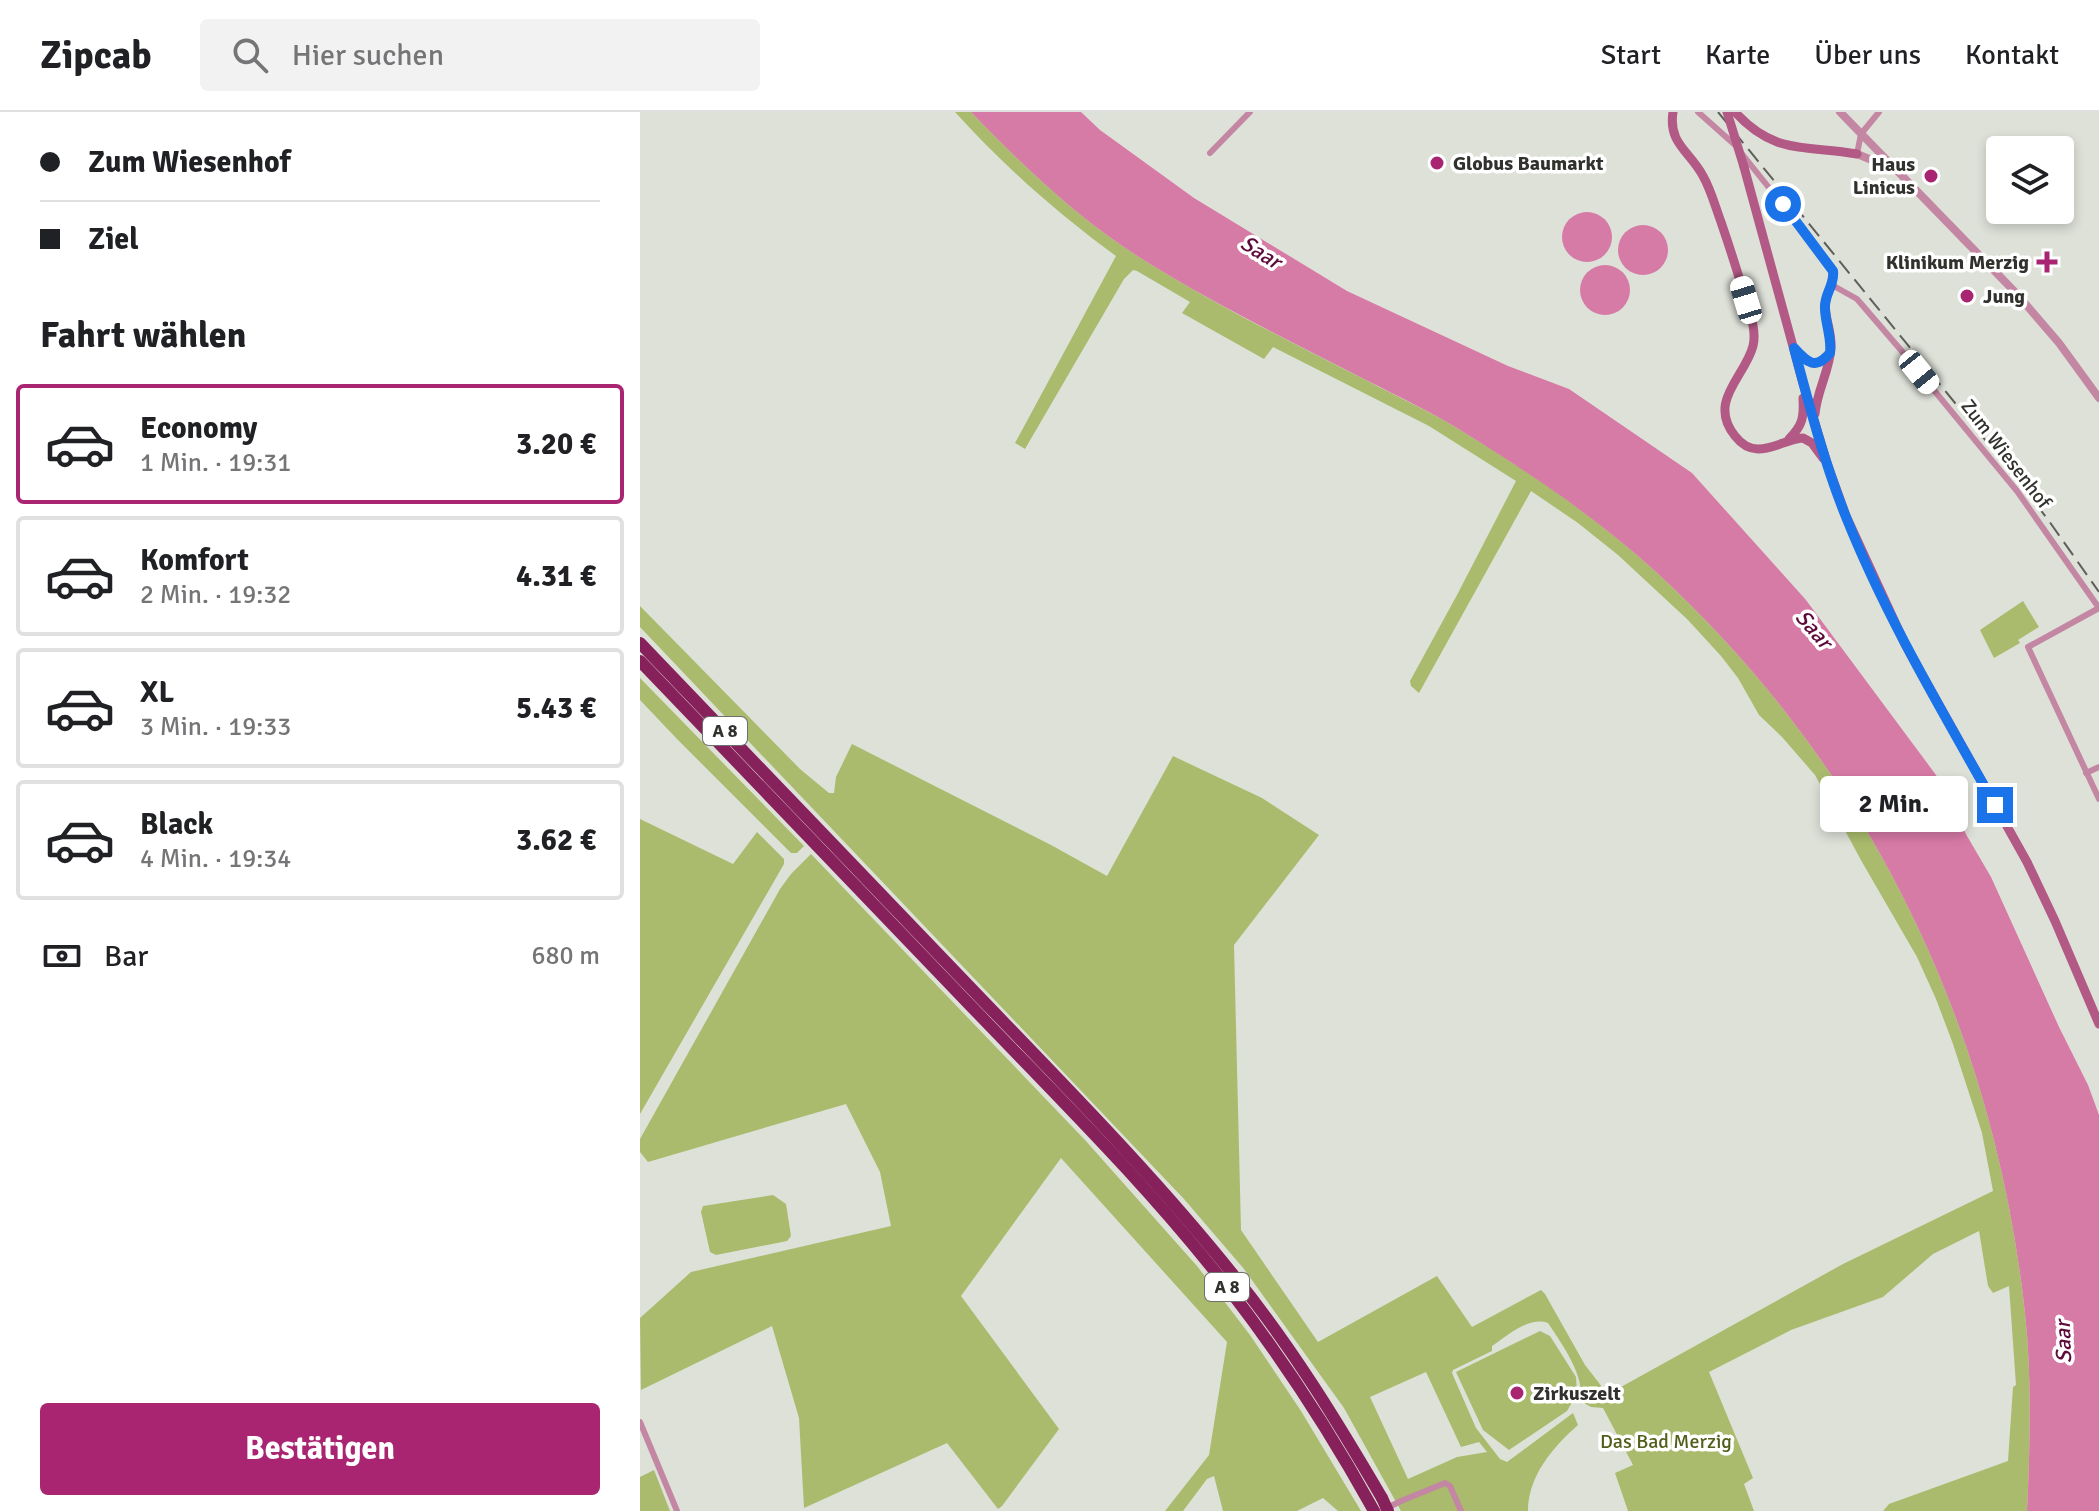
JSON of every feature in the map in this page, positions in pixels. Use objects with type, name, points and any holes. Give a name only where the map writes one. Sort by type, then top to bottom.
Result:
[{"type":"highway","name":"A 8","points":[[640,643],[806,824],[1077,1108],[1177,1207],[1265,1316],[1322,1399],[1376,1506],[1388,1511]]},
{"type":"highway","name":"A 8","points":[[640,661],[806,824]]},
{"type":"main road","points":[[1673,112],[1675,138],[1696,164],[1708,186],[1753,321],[1753,345],[1726,400],[1727,422],[1743,444],[1757,449],[1773,448],[1798,438],[1807,439],[1827,463]]},
{"type":"main road","points":[[1727,112],[1814,421],[1846,516],[1905,644],[2027,862],[2094,1001],[2099,1024]]},
{"type":"main road","points":[[1735,112],[1759,134],[1776,143],[1857,154]]},
{"type":"main road","points":[[1814,421],[1818,392],[1830,353],[1825,307],[1832,285]]},
{"type":"main road","points":[[1794,348],[1812,363],[1821,362],[1830,353]]},
{"type":"main road","points":[[1787,441],[1799,429],[1804,413],[1803,383]]},
{"type":"street","points":[[1210,153],[1250,112]]},
{"type":"street","points":[[1698,112],[1728,137],[1800,225],[1830,264],[1834,277],[1832,285]]},
{"type":"street","points":[[1840,112],[2041,321],[2099,398]]},
{"type":"street","points":[[1879,112],[1861,134],[1857,154],[1881,162],[1904,177]]},
{"type":"street","name":"Zum Wiesenhof","points":[[1832,285],[1857,299],[2017,491],[2099,608]]},
{"type":"street","points":[[2099,608],[2028,647],[2099,799]]},
{"type":"street","points":[[2086,773],[2099,767]]},
{"type":"street","points":[[640,1422],[677,1511]]},
{"type":"street","points":[[1376,1506],[1401,1501],[1445,1483],[1450,1486],[1461,1511]]},
{"type":"green space","name":"Das Bad Merzig","points":[[955,112],[971,112],[1052,191],[1142,259],[1252,322],[1441,419],[1564,498],[1656,572],[1732,648],[1799,730],[1858,817],[1909,908],[1951,1004],[1984,1104],[2009,1207],[2025,1313],[2030,1412],[2027,1511],[1883,1511],[1889,1504],[2008,1461],[2013,1387],[2016,1385],[2009,1286],[1993,1293],[1988,1286],[1979,1231],[1933,1254],[1883,1297],[1791,1330],[1709,1372],[1753,1478],[1744,1484],[1754,1511],[1628,1511],[1615,1473],[1633,1465],[1603,1408],[1582,1402],[1579,1380],[1571,1361],[1548,1323],[1533,1322],[1518,1328],[1492,1346],[1492,1351],[1452,1373],[1476,1428],[1500,1459],[1507,1462],[1573,1413],[1578,1425],[1537,1474],[1528,1511],[1401,1511],[1344,1408],[1244,1269],[1184,1199],[640,627],[640,606],[800,769],[829,793],[834,793],[836,777],[852,744],[1107,876],[1173,756],[1262,798],[1319,835],[1234,945],[1241,1230],[1318,1342],[1437,1276],[1472,1327],[1541,1290],[1585,1365],[1610,1393],[1843,1264],[1993,1191],[1982,1133],[1936,999],[1917,957],[1815,775],[1759,715],[1738,678],[1688,620],[1618,555],[1578,523],[1531,491],[1419,693],[1410,681],[1516,481],[1429,426],[1273,347],[1264,359],[1182,313],[1190,302],[1133,270],[1124,279],[1025,449],[1015,443],[1116,256],[1032,188]],"holes":[[[1426,1372],[1461,1447],[1479,1442],[1487,1452],[1457,1457],[1408,1479],[1370,1397]]]},
{"type":"green space","points":[[2023,601],[2039,627],[1994,658],[1980,630]]},
{"type":"green space","points":[[640,678],[804,846],[797,853],[791,853],[640,700]]},
{"type":"green space","points":[[640,819],[733,864],[757,832],[784,859],[784,864],[640,1114]]},
{"type":"green space","points":[[811,854],[1085,1140],[1197,1266],[1250,1335],[1301,1411],[1361,1511],[1338,1511],[1323,1498],[1297,1511],[1223,1511],[1214,1476],[1207,1479],[1183,1511],[1165,1511],[1209,1455],[1227,1342],[1061,1158],[961,1296],[1059,1429],[998,1509],[947,1443],[804,1508],[799,1418],[772,1326],[641,1390],[640,1318],[691,1272],[891,1226],[880,1172],[846,1104],[648,1162],[640,1152],[640,1139],[780,889]]},
{"type":"green space","points":[[773,1195],[786,1204],[791,1236],[787,1241],[716,1255],[710,1252],[701,1212],[703,1206]]},
{"type":"green space","points":[[1540,1331],[1550,1336],[1576,1377],[1577,1394],[1567,1411],[1509,1450],[1483,1430],[1456,1372]]},
{"type":"green space","points":[[654,1470],[670,1511],[640,1511],[640,1477]]},
{"type":"water","name":"Saar","points":[[971,112],[1081,112],[1100,130],[1194,198],[1347,291],[1508,366],[1569,389],[1692,473],[1806,600],[1936,775],[1991,877],[2099,1115],[2099,1511],[2027,1511],[2030,1387],[2025,1313],[2009,1207],[1984,1104],[1951,1004],[1909,908],[1858,817],[1799,730],[1732,648],[1656,572],[1564,498],[1441,419],[1252,322],[1142,259],[1052,191]]},
{"type":"water","points":[[1587,212],[1605,219],[1612,237],[1605,255],[1587,262],[1569,255],[1562,237],[1569,219]]},
{"type":"water","points":[[1643,225],[1661,232],[1668,250],[1661,268],[1643,275],[1625,268],[1618,250],[1625,232]]},
{"type":"water","points":[[1605,265],[1623,272],[1630,290],[1623,308],[1605,315],[1587,308],[1580,290],[1587,272]]},
{"type":"railway","points":[[1718,112],[2017,479],[2099,592]]},
{"type":"place","name":"Globus Baumarkt","points":[[1437,163]]},
{"type":"place","name":"Haus Linicus","points":[[1931,176]]},
{"type":"place","name":"Klinikum Merzig","points":[[2047,262]]},
{"type":"place","name":"Jung","points":[[1967,296]]},
{"type":"place","name":"Zirkuszelt","points":[[1517,1393]]},
{"type":"route","points":[[1783,204],[1833,271],[1834,281],[1825,299],[1830,353],[1821,362],[1812,363],[1794,348],[1827,463],[1872,577],[1905,644],[1995,805]]}]
